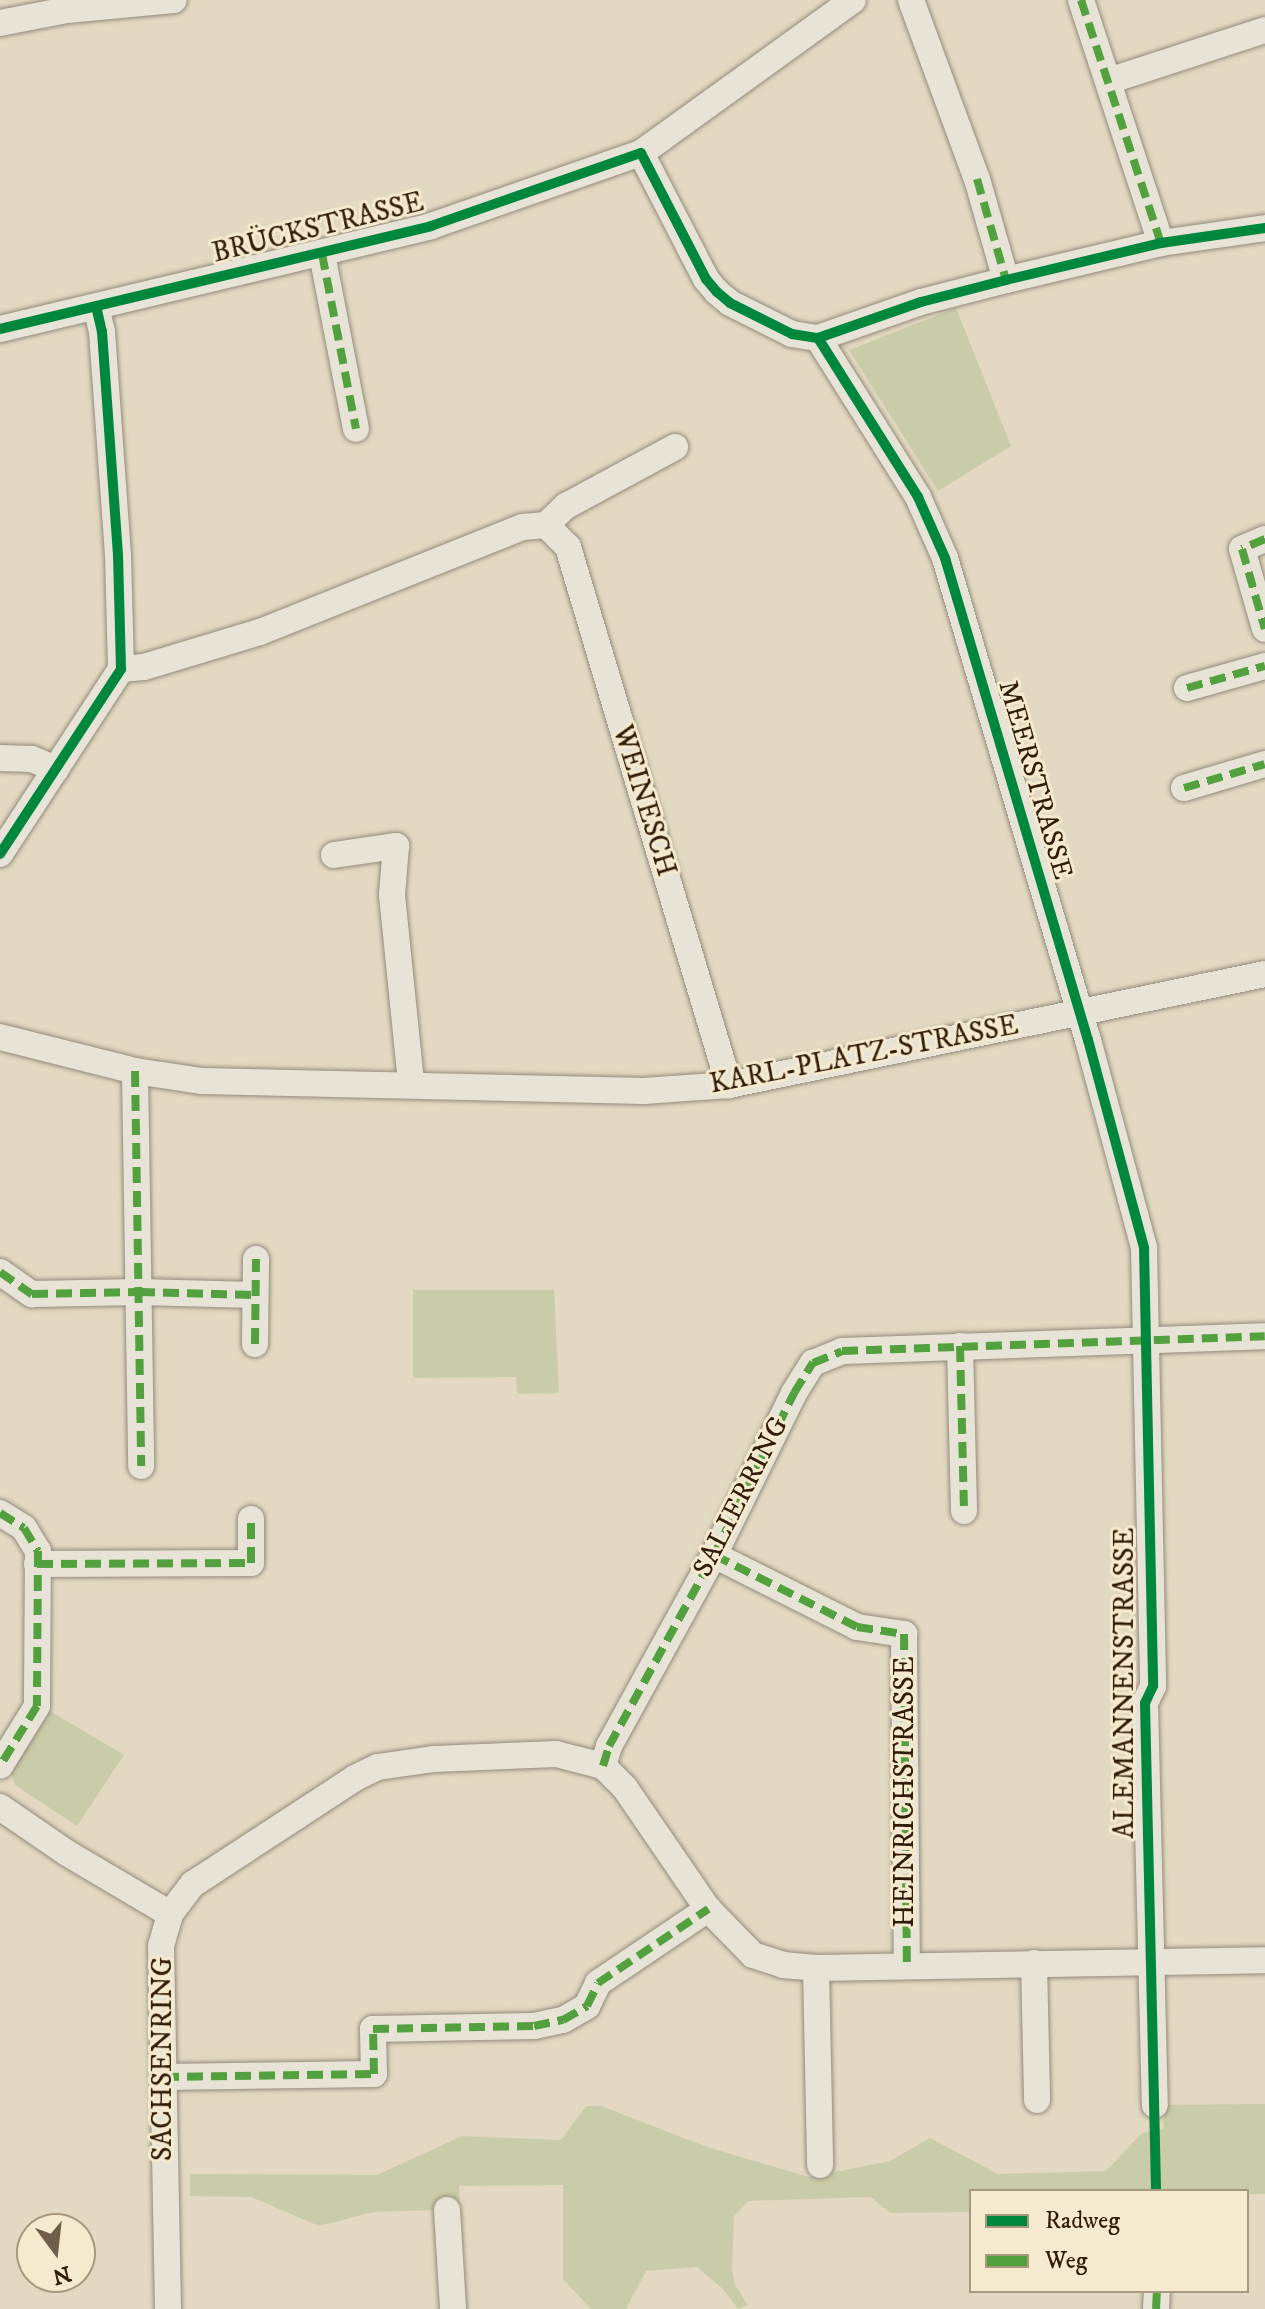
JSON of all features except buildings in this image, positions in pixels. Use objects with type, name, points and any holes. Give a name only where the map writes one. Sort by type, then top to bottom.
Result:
[{"type":"street","points":[[0,23],[67,10],[174,0]]},
{"type":"street","name":"BRÜCKSTRASSE","points":[[0,329],[431,226],[641,153],[853,0]]},
{"type":"street","points":[[911,0],[977,179],[1006,280]]},
{"type":"street","points":[[1081,0],[1161,243]]},
{"type":"street","points":[[1108,81],[1265,30]]},
{"type":"street","points":[[641,153],[706,279],[717,292],[730,303],[792,334],[818,338],[921,302],[1006,280],[1161,243],[1265,228]]},
{"type":"street","name":"BRÜCKSTRASSE","points":[[322,254],[356,429]]},
{"type":"street","points":[[0,854],[121,669],[118,555],[102,332],[96,307]]},
{"type":"street","name":"MEERSTRASSE","points":[[818,338],[933,524],[1113,1126],[1117,1155],[1146,1260]]},
{"type":"street","points":[[121,669],[144,667],[260,632],[523,527],[546,525],[566,506],[675,447]]},
{"type":"street","name":"WEINESCH","points":[[546,525],[568,547],[729,1085]]},
{"type":"street","points":[[1265,539],[1242,549],[1265,629]]},
{"type":"street","points":[[1187,688],[1265,666]]},
{"type":"street","points":[[0,758],[32,759],[56,769]]},
{"type":"street","points":[[1184,788],[1265,764]]},
{"type":"street","points":[[334,855],[396,846],[392,895],[411,1083]]},
{"type":"street","name":"KARL-PLATZ-STRASSE","points":[[0,1037],[135,1071],[202,1081],[411,1083],[644,1091],[729,1085],[1265,974]]},
{"type":"street","points":[[135,1071],[141,1466]]},
{"type":"street","points":[[255,1344],[256,1259]]},
{"type":"street","name":"ALEMANNENSTRASSE","points":[[1146,1260],[1153,1686],[1145,1703],[1149,1961],[1155,2105]]},
{"type":"street","points":[[0,1272],[32,1294],[139,1292],[255,1295]]},
{"type":"street","name":"SALIERRING","points":[[603,1766],[609,1746],[714,1555],[794,1393],[813,1363],[842,1351],[1265,1336]]},
{"type":"street","points":[[960,1346],[964,1511]]},
{"type":"street","points":[[0,1513],[24,1528],[38,1551],[37,1706],[0,1766]]},
{"type":"street","points":[[37,1564],[251,1563],[251,1519]]},
{"type":"street","name":"HEINRICHSTRASSE","points":[[714,1555],[857,1627],[904,1634],[907,1966]]},
{"type":"street","points":[[0,1807],[67,1853],[170,1914],[193,1884],[355,1778],[378,1767],[434,1759],[556,1754],[603,1766],[625,1788],[708,1909],[753,1955],[783,1965],[816,1968],[1265,1960]]},
{"type":"street","points":[[163,2077],[374,2074],[373,2029],[534,2026],[563,2020],[587,2006],[598,1983],[708,1909]]},
{"type":"street","name":"SACHSENRING","points":[[168,2309],[161,1946],[170,1914]]},
{"type":"street","points":[[1034,1963],[1037,2100]]},
{"type":"street","points":[[816,1968],[820,2165]]},
{"type":"street","points":[[447,2210],[453,2309]]},
{"type":"green space","points":[[956,308],[1011,446],[938,491],[849,350]]},
{"type":"green space","points":[[413,1290],[554,1290],[559,1393],[517,1394],[516,1377],[413,1378]]},
{"type":"green space","points":[[50,1711],[124,1755],[77,1826],[15,1785],[10,1770]]},
{"type":"green space","points":[[1265,2104],[1265,2194],[1249,2194],[1249,2189],[969,2189],[969,2212],[890,2213],[871,2197],[748,2201],[734,2216],[732,2270],[735,2285],[748,2305],[738,2309],[724,2290],[697,2267],[646,2271],[626,2309],[591,2309],[563,2279],[563,2185],[459,2186],[460,2209],[373,2212],[319,2226],[251,2197],[190,2196],[190,2174],[377,2175],[462,2136],[561,2140],[586,2106],[601,2106],[707,2147],[809,2177],[890,2161],[930,2138],[998,2174],[1106,2171],[1142,2133],[1163,2129],[1165,2105]]},
{"type":"marked path","points":[[1081,0],[1161,243]]},
{"type":"marked path","points":[[977,179],[1006,280]]},
{"type":"marked path","points":[[322,254],[356,429]]},
{"type":"marked path","points":[[1265,539],[1242,549],[1265,629]]},
{"type":"marked path","points":[[1187,688],[1265,666]]},
{"type":"marked path","points":[[1184,788],[1265,764]]},
{"type":"marked path","points":[[135,1071],[141,1466]]},
{"type":"marked path","points":[[255,1344],[256,1259]]},
{"type":"marked path","points":[[0,1272],[32,1294],[139,1292],[255,1295]]},
{"type":"marked path","points":[[603,1766],[609,1746],[714,1555],[794,1393],[813,1363],[842,1351],[1265,1336]]},
{"type":"marked path","points":[[960,1346],[964,1511]]},
{"type":"marked path","points":[[0,1513],[24,1528],[38,1551],[37,1706],[0,1766]]},
{"type":"marked path","points":[[37,1564],[251,1563],[251,1519]]},
{"type":"marked path","points":[[714,1555],[857,1627],[904,1634],[907,1966]]},
{"type":"marked path","points":[[163,2077],[374,2074],[373,2029],[534,2026],[563,2020],[587,2006],[598,1983],[708,1909]]},
{"type":"marked path","points":[[1156,2309],[1157,2293]]},
{"type":"cycle path","points":[[0,329],[431,226],[641,153],[706,279],[717,292],[730,303],[792,334],[818,338],[921,302],[1006,280],[1161,243],[1265,228]]},
{"type":"cycle path","points":[[0,854],[121,669],[118,555],[102,332],[96,307]]},
{"type":"cycle path","points":[[818,338],[918,497],[945,558],[1088,1040],[1144,1248],[1153,1686],[1145,1703],[1156,2189]]}]
